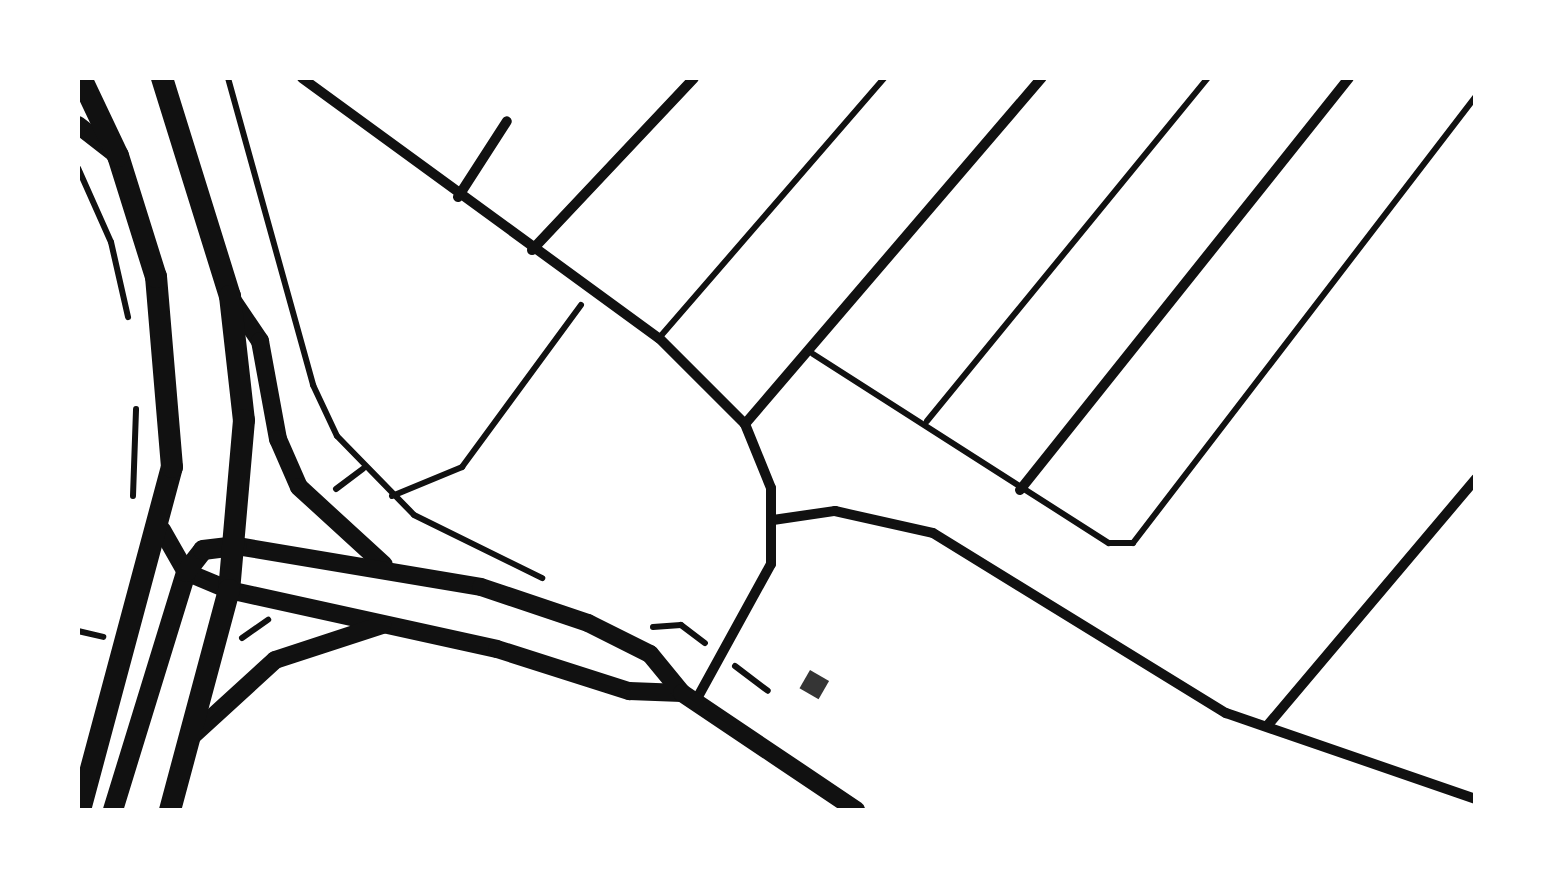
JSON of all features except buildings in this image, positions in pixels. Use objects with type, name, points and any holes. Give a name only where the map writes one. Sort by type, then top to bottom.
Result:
[{"type":"highway","points":[[80,810],[162,530],[172,467],[169,387],[156,277],[118,156],[81,78]]},
{"type":"highway","points":[[162,78],[230,296],[244,420],[237,546],[229,590],[170,810]]},
{"type":"main road","points":[[112,810],[186,572],[203,550],[237,546]]},
{"type":"street","points":[[302,78],[532,250],[659,338],[745,424],[773,520],[771,564],[754,610],[688,698]]},
{"type":"street","points":[[532,250],[694,78]]},
{"type":"street","points":[[745,424],[813,354],[1042,78]]},
{"type":"street","points":[[1020,490],[1350,78]]},
{"type":"street","points":[[458,196],[507,121]]},
{"type":"street","points":[[78,124],[118,156]]},
{"type":"street","points":[[230,296],[260,341],[278,439],[299,487],[393,570]]},
{"type":"street","points":[[1267,726],[1476,479]]},
{"type":"street","points":[[773,520],[834,511],[933,532],[1226,713],[1476,800]]},
{"type":"street","points":[[162,530],[186,572],[229,590],[382,625],[628,690],[688,698]]},
{"type":"street","points":[[237,546],[393,570],[588,623],[650,654],[688,698],[856,810]]},
{"type":"street","points":[[193,735],[275,660],[382,625]]},
{"type":"lane","points":[[659,338],[884,78]]},
{"type":"lane","points":[[927,421],[1208,78]]},
{"type":"lane","points":[[813,354],[927,421],[1020,490],[1109,543],[1133,543],[1150,528],[1476,96]]},
{"type":"path","points":[[228,78],[324,412],[391,496],[562,587]]},
{"type":"path","points":[[78,168],[111,242],[129,322]]},
{"type":"path","points":[[391,496],[445,479],[478,452],[590,291]]},
{"type":"path","points":[[130,516],[136,398]]},
{"type":"path","points":[[98,654],[108,623]]},
{"type":"path","points":[[645,626],[681,625]]},
{"type":"path","points":[[78,630],[104,637]]}]
